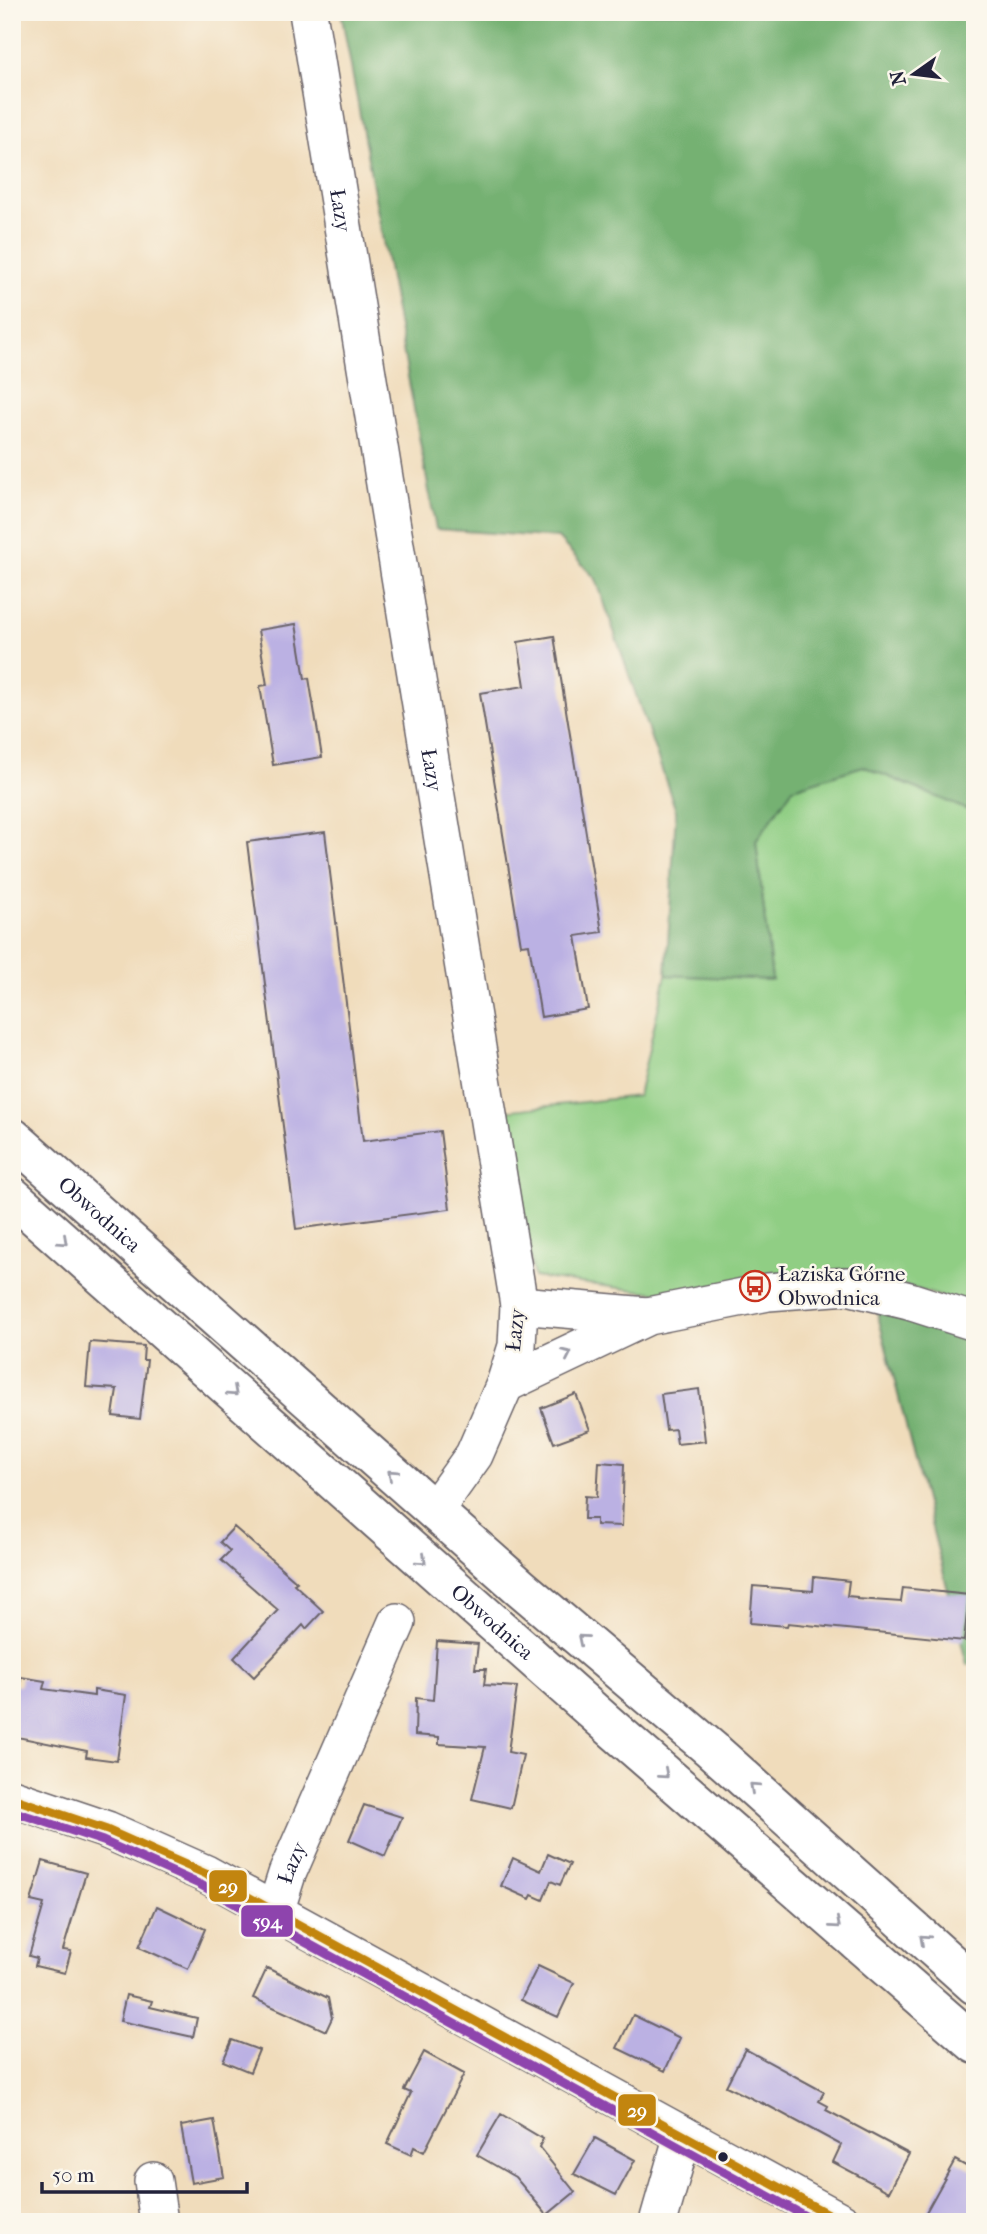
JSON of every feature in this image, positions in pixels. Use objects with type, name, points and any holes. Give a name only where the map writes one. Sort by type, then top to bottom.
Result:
[{"type":"main road","name":"Obwodnica","points":[[12,1138],[434,1511],[711,1749],[975,1985]]},
{"type":"main road","name":"Obwodnica","points":[[12,1196],[603,1720],[975,2044]]},
{"type":"street","name":"Łazy","points":[[308,12],[519,1306],[517,1346],[505,1384],[474,1455],[434,1511]]},
{"type":"street","points":[[505,1384],[648,1316],[768,1292],[848,1286],[909,1301],[975,1322]]},
{"type":"street","points":[[519,1306],[648,1316]]},
{"type":"street","name":"Łazy","points":[[275,1912],[287,1874],[397,1622]]},
{"type":"street","points":[[12,1798],[107,1830],[206,1874],[842,2222]]},
{"type":"street","points":[[658,2222],[683,2135]]},
{"type":"street","points":[[153,2181],[159,2222]]},
{"type":"green space","points":[[341,12],[975,12],[975,813],[863,766],[793,788],[756,841],[772,980],[666,975],[676,811],[596,579],[558,538],[436,529]]},
{"type":"green space","points":[[863,766],[975,813],[975,1307],[850,1269],[658,1293],[534,1277],[503,1111],[638,1096],[666,975],[772,980],[756,841],[793,788]]},
{"type":"green space","points":[[877,1312],[975,1341],[975,1665],[967,1665]]},
{"type":"building","points":[[296,624],[305,679],[309,678],[322,757],[273,765],[260,686],[267,685],[258,630]]},
{"type":"building","points":[[554,636],[602,932],[576,936],[588,1009],[541,1017],[529,944],[521,945],[480,693],[525,686],[518,642]]},
{"type":"building","points":[[325,832],[363,1141],[440,1131],[450,1209],[296,1229],[247,842]]},
{"type":"building","points":[[90,1342],[144,1346],[143,1360],[147,1360],[140,1419],[113,1416],[117,1389],[86,1387]]},
{"type":"building","points":[[699,1389],[705,1441],[677,1444],[675,1429],[666,1430],[661,1394]]},
{"type":"building","points":[[576,1394],[590,1430],[554,1443],[541,1408]]},
{"type":"building","points":[[599,1462],[624,1464],[622,1526],[596,1525],[596,1519],[584,1519],[585,1496],[597,1497]]},
{"type":"building","points":[[234,1527],[297,1582],[294,1584],[323,1611],[306,1629],[303,1625],[254,1677],[234,1658],[278,1610],[221,1560],[230,1551],[220,1542]]},
{"type":"building","points":[[814,1577],[849,1581],[847,1596],[857,1599],[901,1602],[903,1588],[969,1595],[964,1641],[788,1623],[787,1626],[750,1623],[753,1586],[813,1591]]},
{"type":"building","points":[[437,1641],[478,1644],[475,1669],[486,1669],[484,1685],[517,1687],[508,1752],[523,1755],[511,1808],[472,1799],[485,1747],[439,1744],[439,1737],[415,1735],[416,1698],[433,1700]]},
{"type":"building","points":[[21,1677],[45,1681],[43,1689],[94,1696],[94,1690],[126,1695],[117,1761],[86,1757],[87,1751],[12,1736],[12,1685],[20,1686]]},
{"type":"building","points":[[364,1805],[402,1817],[385,1856],[349,1840]]},
{"type":"building","points":[[548,1854],[570,1864],[560,1885],[551,1881],[543,1900],[532,1895],[530,1899],[501,1886],[513,1858],[541,1871]]},
{"type":"building","points":[[43,1861],[86,1873],[63,1950],[71,1951],[65,1973],[35,1966],[37,1958],[29,1956],[44,1904],[31,1901]]},
{"type":"building","points":[[157,1906],[205,1929],[188,1969],[139,1947]]},
{"type":"building","points":[[538,1966],[574,1983],[558,2017],[521,2000]]},
{"type":"building","points":[[267,1968],[328,1998],[332,2018],[326,2031],[253,1998]]},
{"type":"building","points":[[126,1995],[152,2001],[150,2007],[197,2018],[193,2037],[120,2021]]},
{"type":"building","points":[[633,2015],[680,2038],[665,2071],[617,2048]]},
{"type":"building","points":[[232,2040],[259,2050],[250,2072],[223,2061]]},
{"type":"building","points":[[745,2049],[824,2092],[819,2101],[828,2106],[826,2110],[909,2154],[889,2192],[833,2162],[841,2145],[726,2086]]},
{"type":"building","points":[[424,2052],[464,2074],[424,2152],[414,2147],[411,2155],[387,2144],[411,2093],[404,2090]]},
{"type":"building","points":[[501,2114],[543,2139],[539,2147],[575,2192],[547,2215],[515,2177],[477,2155]]},
{"type":"building","points":[[214,2120],[224,2177],[191,2183],[181,2126]]},
{"type":"building","points":[[595,2138],[635,2160],[616,2195],[574,2174]]},
{"type":"building","points":[[955,2160],[975,2171],[975,2222],[938,2222],[925,2214]]},
{"type":"transit line","name":"29","points":[[12,1798],[107,1830],[206,1874],[842,2222]]},
{"type":"transit line","name":"594","points":[[12,1811],[103,1841],[201,1885],[816,2222]]},
{"type":"place","name":"Łaziska Górne Obwodnica","points":[[755,1286]]}]
